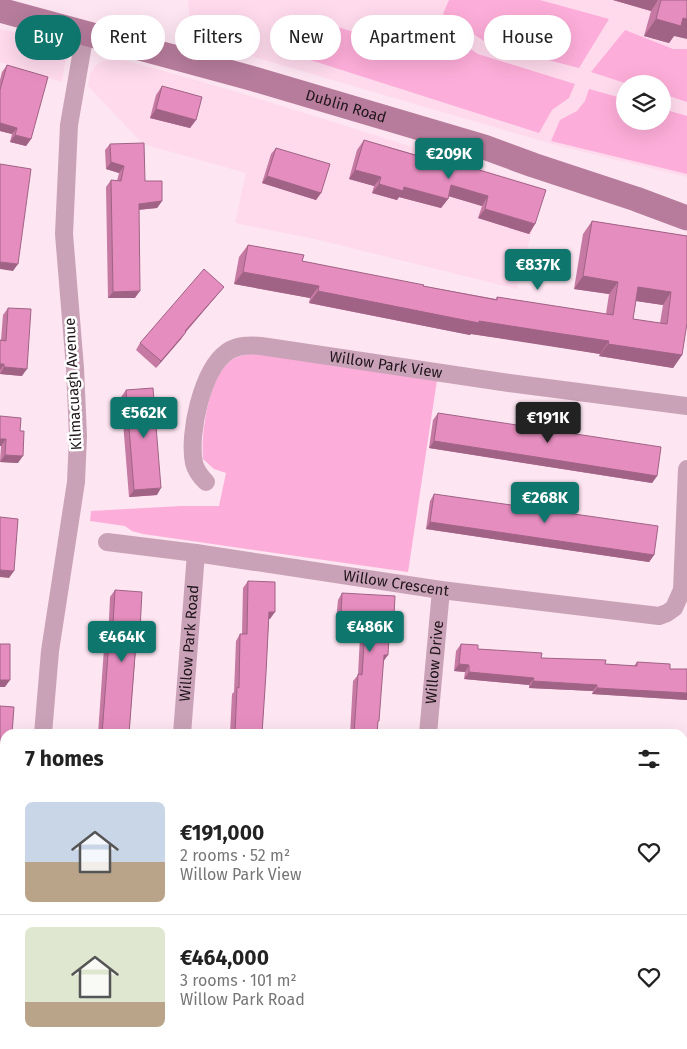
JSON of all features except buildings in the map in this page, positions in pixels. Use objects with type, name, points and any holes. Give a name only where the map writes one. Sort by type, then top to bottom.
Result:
[{"type":"main road","name":"Dublin Road","points":[[0,10],[254,79],[484,147],[687,218]]},
{"type":"street","name":"Kilmacuagh Avenue","points":[[43,729],[50,651],[76,482],[78,436],[75,368],[64,234],[69,125],[85,33]]},
{"type":"street","name":"Willow Park View","points":[[206,482],[200,476],[194,463],[194,432],[199,403],[211,374],[220,359],[227,353],[240,347],[261,346],[509,383],[687,406]]},
{"type":"street","points":[[682,596],[687,469]]},
{"type":"street","name":"Willow Crescent","points":[[107,542],[196,553],[441,590],[659,616],[674,608],[682,596]]},
{"type":"street","name":"Willow Park Road","points":[[182,729],[196,553]]},
{"type":"street","name":"Willow Drive","points":[[428,729],[441,590]]},
{"type":"shaded area","points":[[188,0],[687,0],[687,177],[559,146],[260,59],[260,15],[190,15]]},
{"type":"shaded area","points":[[449,0],[540,0],[609,19],[579,68],[548,60],[571,60],[571,15],[484,15],[484,41],[474,34],[474,15],[443,14]]},
{"type":"shaded area","points":[[341,28],[351,31],[351,60],[474,60],[474,51],[484,56],[484,60],[497,60],[575,84],[569,98],[552,110],[539,133],[310,60],[341,60]]},
{"type":"shaded area","points":[[0,29],[15,32],[15,60],[66,60],[62,82],[0,62]]},
{"type":"shaded area","points":[[625,30],[673,49],[687,49],[687,102],[671,97],[671,75],[616,75],[616,80],[591,72]]},
{"type":"shaded area","points":[[125,60],[234,91],[543,188],[517,289],[319,240],[235,223],[246,173],[143,144],[88,86],[90,74],[96,65],[104,61]]},
{"type":"shaded area","points":[[589,89],[616,96],[616,130],[671,130],[671,111],[687,116],[687,174],[551,141],[560,120],[577,111],[585,101]]},
{"type":"shaded area","points":[[250,354],[270,355],[437,380],[408,572],[143,534],[132,531],[125,526],[90,521],[91,511],[219,506],[226,473],[214,469],[203,459],[203,435],[207,408],[216,381],[229,362]]}]
